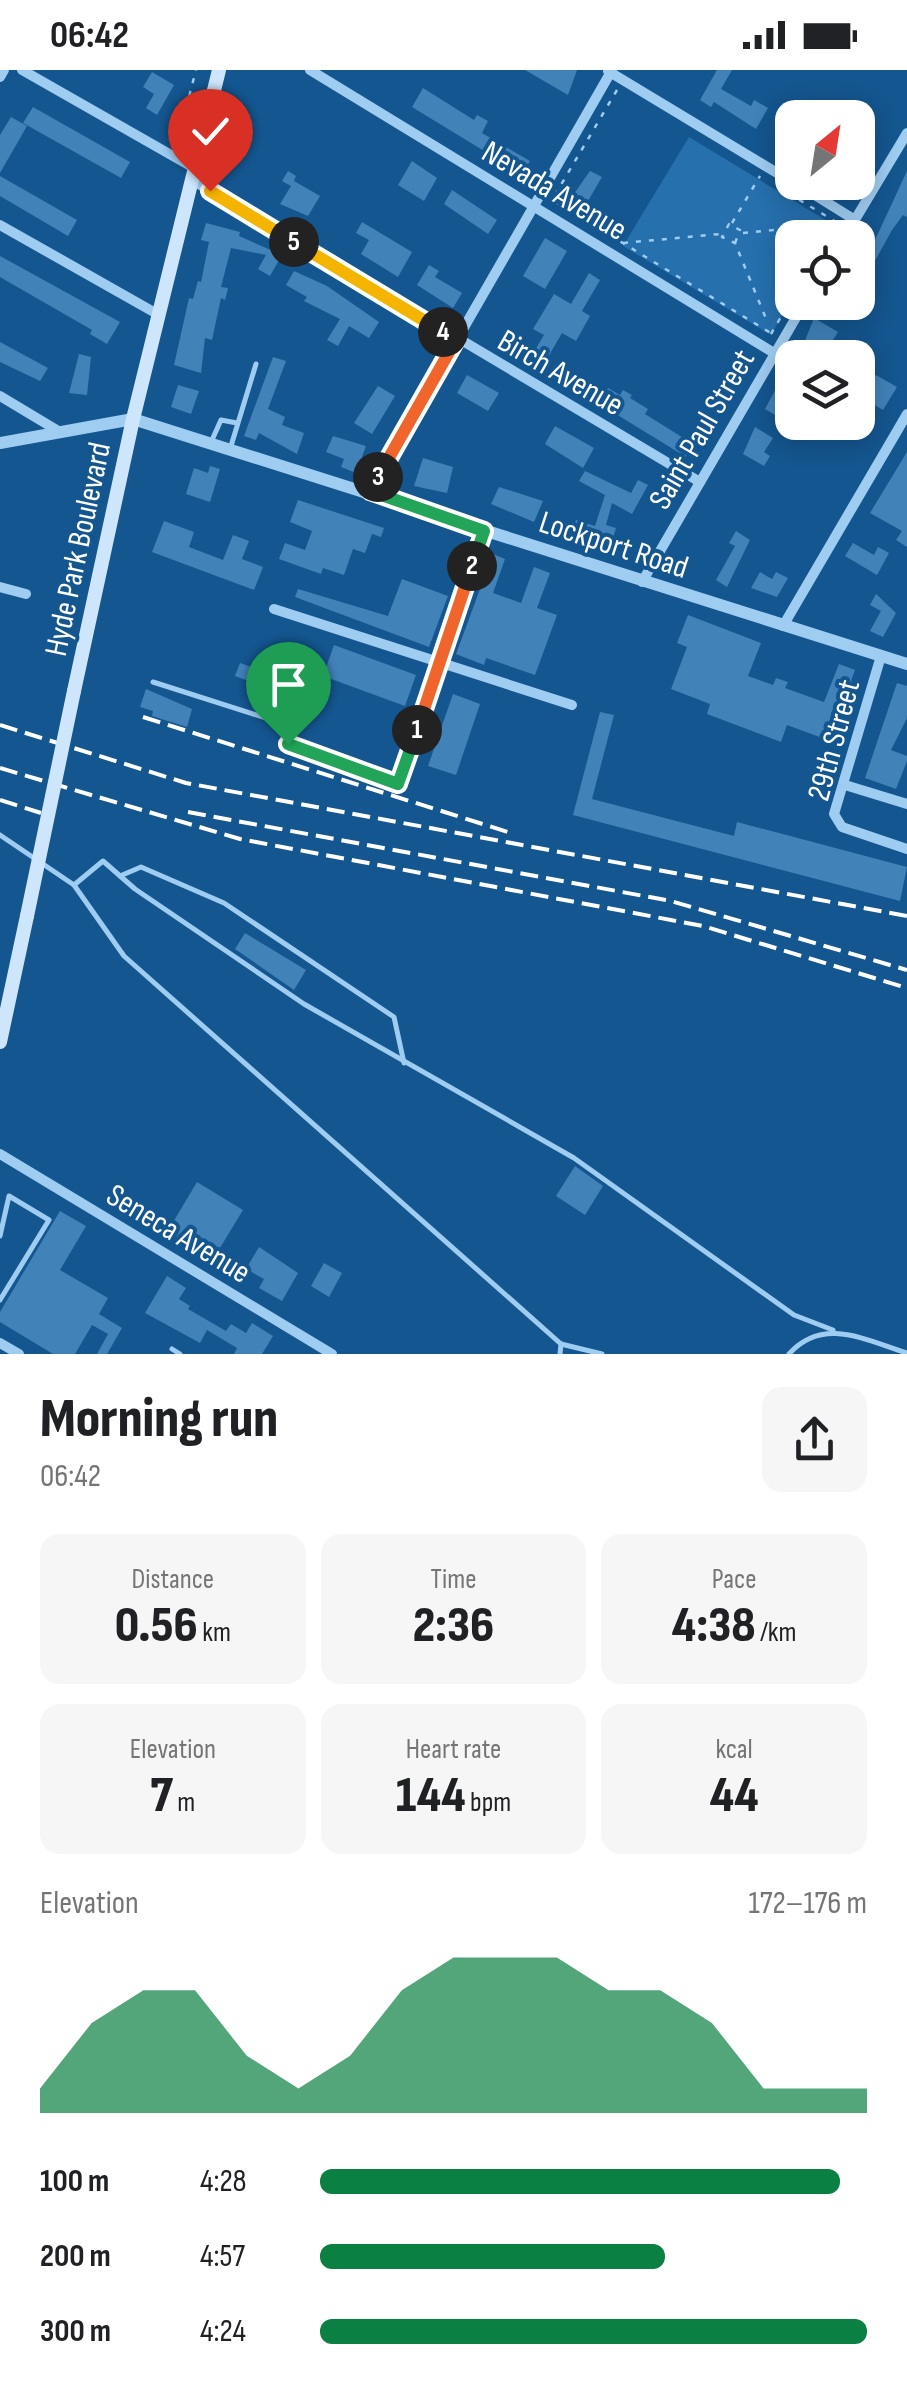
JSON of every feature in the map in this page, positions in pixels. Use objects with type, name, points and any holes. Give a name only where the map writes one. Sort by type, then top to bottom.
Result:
[{"type":"main road","name":"Hyde Park Boulevard","points":[[0,1042],[133,419],[219,70]]},
{"type":"street","points":[[0,77],[4,70]]},
{"type":"street","name":"Birch Avenue","points":[[22,70],[174,156],[193,174],[456,340],[700,482]]},
{"type":"street","name":"Nevada Avenue","points":[[310,70],[774,353]]},
{"type":"street","points":[[370,491],[610,71],[775,171]]},
{"type":"street","points":[[822,200],[855,220],[907,133]]},
{"type":"street","points":[[0,226],[158,315]]},
{"type":"street","name":"Saint Paul Street","points":[[642,582],[794,320]]},
{"type":"street","points":[[0,396],[60,432]]},
{"type":"street","points":[[782,626],[907,414]]},
{"type":"street","points":[[0,444],[133,419]]},
{"type":"street","name":"Lockport Road","points":[[133,419],[907,664]]},
{"type":"street","points":[[398,784],[484,531]]},
{"type":"street","points":[[0,587],[26,594]]},
{"type":"street","points":[[274,610],[572,704]]},
{"type":"street","name":"29th Street","points":[[881,656],[834,814],[842,828],[907,849]]},
{"type":"street","points":[[845,785],[907,804]]},
{"type":"street","name":"Seneca Avenue","points":[[0,1154],[332,1354]]},
{"type":"street","points":[[0,1342],[19,1354]]},
{"type":"lane","points":[[230,448],[256,364]]},
{"type":"lane","points":[[210,443],[221,420],[238,423]]},
{"type":"lane","points":[[153,682],[288,724],[285,740],[292,747],[398,784]]},
{"type":"lane","points":[[0,834],[74,885],[124,956],[562,1344],[602,1354]]},
{"type":"lane","points":[[74,885],[103,861],[304,1004],[574,1158],[794,1315],[907,1353]]},
{"type":"lane","points":[[120,876],[141,866],[207,896],[322,967],[394,1017],[404,1063]]},
{"type":"lane","points":[[0,1236],[10,1196],[49,1220],[0,1300]]},
{"type":"lane","points":[[789,1354],[810,1336],[833,1330]]},
{"type":"lane","points":[[560,1354],[562,1344]]},
{"type":"lane","points":[[172,1349],[180,1354]]},
{"type":"path","points":[[174,156],[196,70]]},
{"type":"path","points":[[618,88],[552,200],[773,335]]},
{"type":"path","points":[[622,244],[721,234],[732,224],[760,176]]},
{"type":"path","points":[[732,224],[741,234]]},
{"type":"path","points":[[734,243],[741,234],[775,231]]},
{"type":"path","points":[[721,234],[726,242],[734,243]]},
{"type":"path","points":[[734,243],[768,321]]},
{"type":"path","points":[[768,340],[781,320]]},
{"type":"shaded area","points":[[689,137],[775,189],[775,200],[793,200],[825,220],[775,220],[775,320],[780,320],[771,335],[623,246]]},
{"type":"building","points":[[525,70],[577,70],[568,95]]},
{"type":"building","points":[[717,70],[732,70],[721,89],[751,106],[754,100],[768,108],[756,129],[714,102],[711,107],[700,100]]},
{"type":"building","points":[[152,72],[174,85],[157,115],[146,108],[154,94],[143,87]]},
{"type":"building","points":[[423,88],[474,120],[477,115],[488,121],[482,133],[530,161],[522,174],[412,107]]},
{"type":"building","points":[[33,107],[130,162],[121,178],[23,123]]},
{"type":"building","points":[[11,117],[27,126],[0,173],[0,135]]},
{"type":"building","points":[[412,161],[437,178],[424,201],[398,185]]},
{"type":"building","points":[[288,171],[296,176],[294,181],[320,196],[308,216],[280,204],[291,186],[282,181]]},
{"type":"building","points":[[590,171],[602,177],[585,206],[571,198]]},
{"type":"building","points":[[907,171],[907,217],[903,215],[892,230],[875,261],[875,240]]},
{"type":"building","points":[[0,176],[77,220],[68,236],[0,196]]},
{"type":"building","points":[[452,190],[497,220],[488,234],[444,204]]},
{"type":"building","points":[[362,222],[412,252],[398,277],[361,254],[369,240],[356,233]]},
{"type":"building","points":[[206,223],[240,232],[239,236],[291,259],[290,263],[279,260],[270,276],[258,269],[266,255],[231,248],[221,287],[228,288],[225,300],[221,298],[212,340],[205,338],[201,373],[174,365],[189,298],[193,299],[198,281],[201,282],[209,242],[201,240]]},
{"type":"building","points":[[545,238],[567,251],[545,289],[523,276]]},
{"type":"building","points":[[0,256],[120,322],[107,344],[90,334],[92,330],[0,277]]},
{"type":"building","points":[[429,265],[439,271],[435,277],[462,293],[453,308],[417,285]]},
{"type":"building","points":[[294,271],[327,286],[379,322],[369,338],[349,326],[338,346],[327,340],[340,319],[304,301],[307,297],[286,285]]},
{"type":"building","points":[[589,273],[600,280],[582,311],[590,316],[576,341],[562,333],[544,364],[531,357],[544,335],[533,329],[554,294],[571,304]]},
{"type":"building","points":[[813,320],[838,332],[833,340],[805,340]]},
{"type":"building","points":[[0,342],[48,368],[40,381],[0,362]]},
{"type":"building","points":[[79,354],[91,357],[87,395],[69,393]]},
{"type":"building","points":[[273,357],[286,361],[268,409],[285,417],[282,425],[304,433],[297,454],[259,433],[256,440],[244,436]]},
{"type":"building","points":[[467,375],[499,393],[488,411],[457,393]]},
{"type":"building","points":[[875,376],[897,387],[883,410],[875,405]]},
{"type":"building","points":[[178,385],[199,391],[191,414],[171,407]]},
{"type":"building","points":[[378,386],[395,396],[372,434],[354,423]]},
{"type":"building","points":[[608,388],[620,395],[623,390],[632,395],[630,398],[648,409],[645,414],[693,444],[686,457],[611,411],[613,407],[601,400]]},
{"type":"building","points":[[775,390],[775,415],[765,409]]},
{"type":"building","points":[[555,426],[594,448],[583,468],[545,444]]},
{"type":"building","points":[[755,427],[773,438],[764,452],[770,456],[764,466],[743,454]]},
{"type":"building","points":[[333,436],[366,446],[356,473],[341,467],[344,459],[326,452]]},
{"type":"building","points":[[907,452],[907,547],[896,540],[902,531],[870,513]]},
{"type":"building","points":[[423,458],[453,467],[447,493],[414,486]]},
{"type":"building","points":[[210,466],[220,469],[210,502],[186,494],[194,468],[208,473]]},
{"type":"building","points":[[585,471],[631,493],[638,480],[648,485],[632,514],[612,503],[606,525],[616,528],[610,547],[572,531],[576,520],[595,526],[605,495],[579,481]]},
{"type":"building","points":[[499,487],[543,501],[534,522],[491,504]]},
{"type":"building","points":[[298,500],[384,528],[381,537],[372,534],[365,553],[353,549],[344,575],[323,568],[321,574],[279,559],[285,543],[305,550],[312,531],[290,522]]},
{"type":"building","points":[[164,521],[194,532],[189,547],[223,560],[233,535],[249,541],[242,559],[263,567],[254,590],[152,552]]},
{"type":"building","points":[[736,531],[750,540],[727,587],[716,580],[735,546],[729,543]]},
{"type":"building","points":[[853,543],[874,555],[878,547],[889,553],[877,575],[845,556]]},
{"type":"building","points":[[493,554],[505,559],[493,593],[521,603],[534,567],[550,573],[537,608],[557,615],[535,675],[486,658],[484,665],[456,654]]},
{"type":"building","points":[[760,572],[772,579],[776,572],[788,578],[777,597],[751,588]]},
{"type":"building","points":[[402,579],[448,596],[429,647],[295,597],[298,589],[388,616]]},
{"type":"building","points":[[876,594],[896,613],[883,637],[870,631],[881,611],[870,605]]},
{"type":"building","points":[[688,615],[761,643],[748,676],[773,685],[776,678],[788,682],[785,688],[824,702],[839,664],[855,670],[851,681],[855,683],[833,742],[787,725],[781,742],[707,714],[710,704],[671,689],[687,647],[677,643]]},
{"type":"building","points":[[334,645],[416,675],[405,706],[323,676]]},
{"type":"building","points":[[240,663],[300,684],[295,698],[235,676]]},
{"type":"building","points":[[897,683],[907,686],[907,718],[891,750],[907,756],[907,761],[896,789],[865,778]]},
{"type":"building","points":[[146,689],[192,709],[187,727],[152,716],[153,711],[140,707]]},
{"type":"building","points":[[453,694],[480,704],[456,775],[428,766]]},
{"type":"building","points":[[600,712],[614,715],[592,799],[734,836],[737,822],[907,867],[900,901],[573,815]]},
{"type":"building","points":[[245,933],[306,970],[294,990],[235,949]]},
{"type":"building","points":[[575,1166],[603,1186],[585,1215],[556,1196]]},
{"type":"building","points":[[197,1182],[243,1210],[212,1261],[166,1234]]},
{"type":"building","points":[[60,1211],[86,1226],[60,1270],[108,1298],[99,1314],[122,1328],[107,1354],[97,1354],[108,1334],[92,1325],[75,1354],[53,1354],[0,1322],[0,1312]]},
{"type":"building","points":[[259,1247],[298,1273],[282,1301],[259,1288],[264,1279],[246,1269]]},
{"type":"building","points":[[324,1263],[342,1273],[329,1297],[311,1286]]},
{"type":"building","points":[[167,1276],[186,1288],[179,1299],[190,1306],[188,1309],[226,1331],[231,1324],[246,1333],[252,1323],[273,1336],[262,1354],[234,1354],[237,1348],[207,1330],[200,1343],[145,1313]]},
{"type":"railway","points":[[143,717],[508,832]]},
{"type":"railway","points":[[0,725],[186,783],[907,916]]},
{"type":"railway","points":[[0,768],[240,839],[703,926],[907,988]]},
{"type":"railway","points":[[0,800],[41,813]]},
{"type":"railway","points":[[188,812],[671,901],[907,970]]},
{"type":"route","points":[[210,191],[456,340],[370,491],[484,531],[398,784],[288,744]]}]
